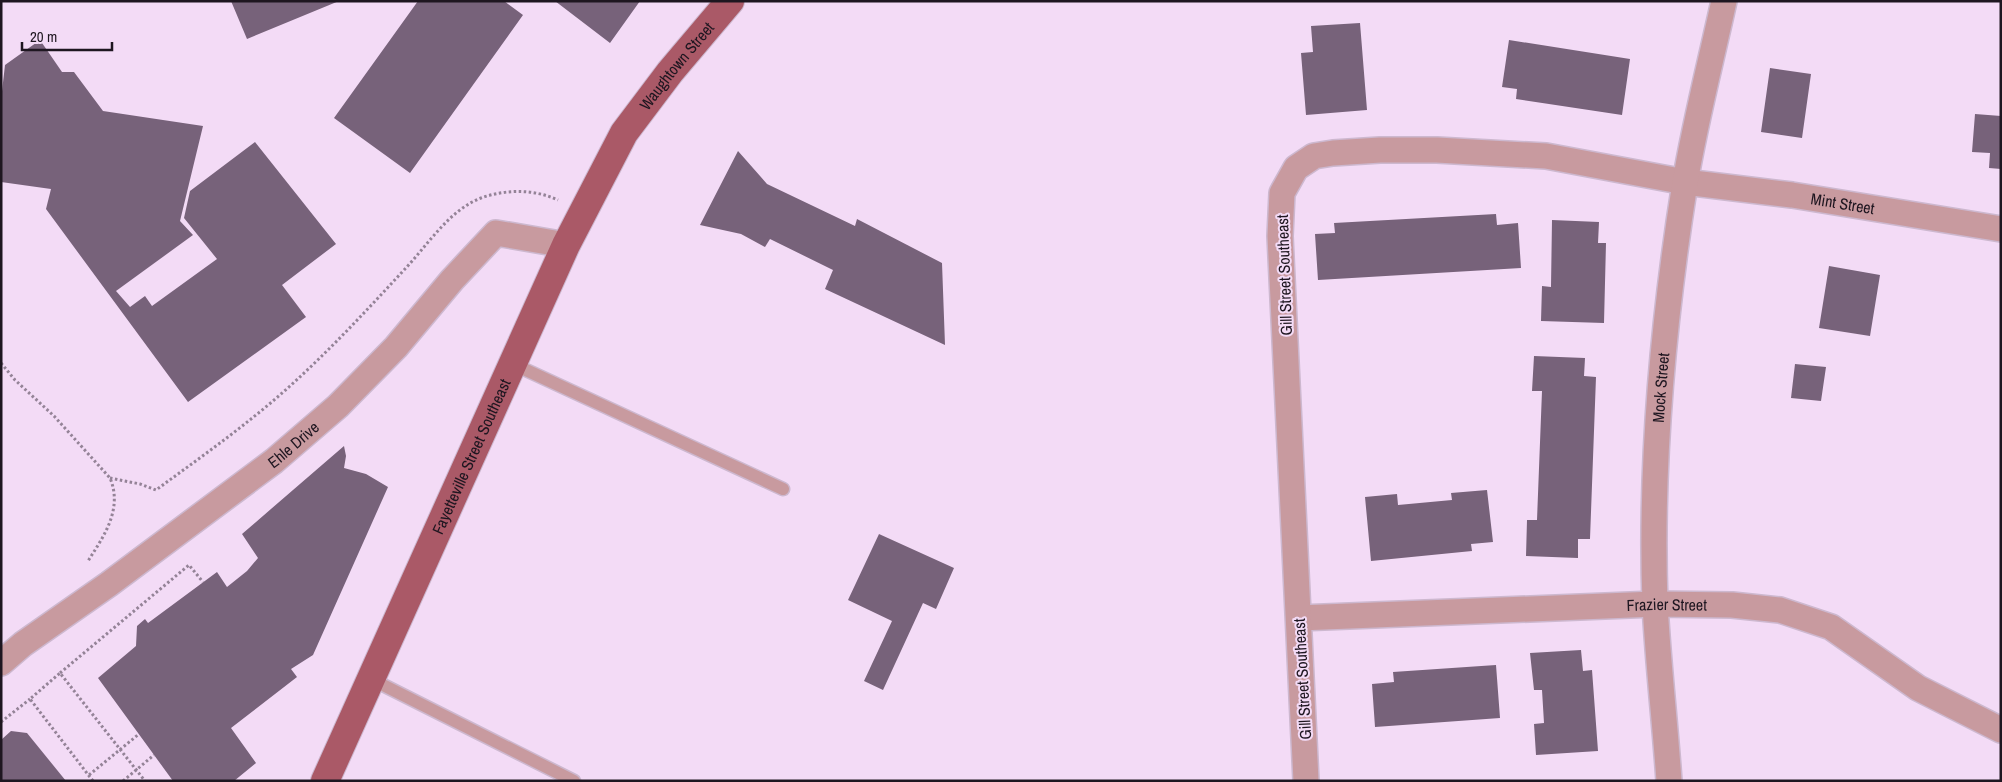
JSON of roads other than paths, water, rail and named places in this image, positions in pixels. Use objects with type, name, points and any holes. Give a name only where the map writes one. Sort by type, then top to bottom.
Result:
[{"type":"main road","name":"Waughtown Street","points":[[624,134],[670,72],[730,1]]},
{"type":"main road","name":"Fayetteville Street Southeast","points":[[325,781],[566,245],[624,134]]},
{"type":"street","name":"Mock Street","points":[[1670,781],[1656,604],[1656,493],[1661,384],[1668,308],[1685,182],[1724,1]]},
{"type":"street","name":"Gill Street Southeast","points":[[1306,781],[1280,236],[1282,193],[1296,168],[1314,156],[1333,153],[1437,150],[1546,156],[1685,182]]},
{"type":"street","name":"Mint Street","points":[[1685,182],[1792,195],[2001,229]]},
{"type":"street","name":"Ehle Drive","points":[[1,663],[23,644],[109,584],[274,461],[324,418],[396,347],[496,233],[566,245]]},
{"type":"street","name":"Frazier Street","points":[[1299,618],[1656,604],[1732,605],[1780,610],[1831,627],[1918,688],[2001,730]]},
{"type":"lane","points":[[513,364],[783,489]]},
{"type":"lane","points":[[371,679],[574,781]]}]
